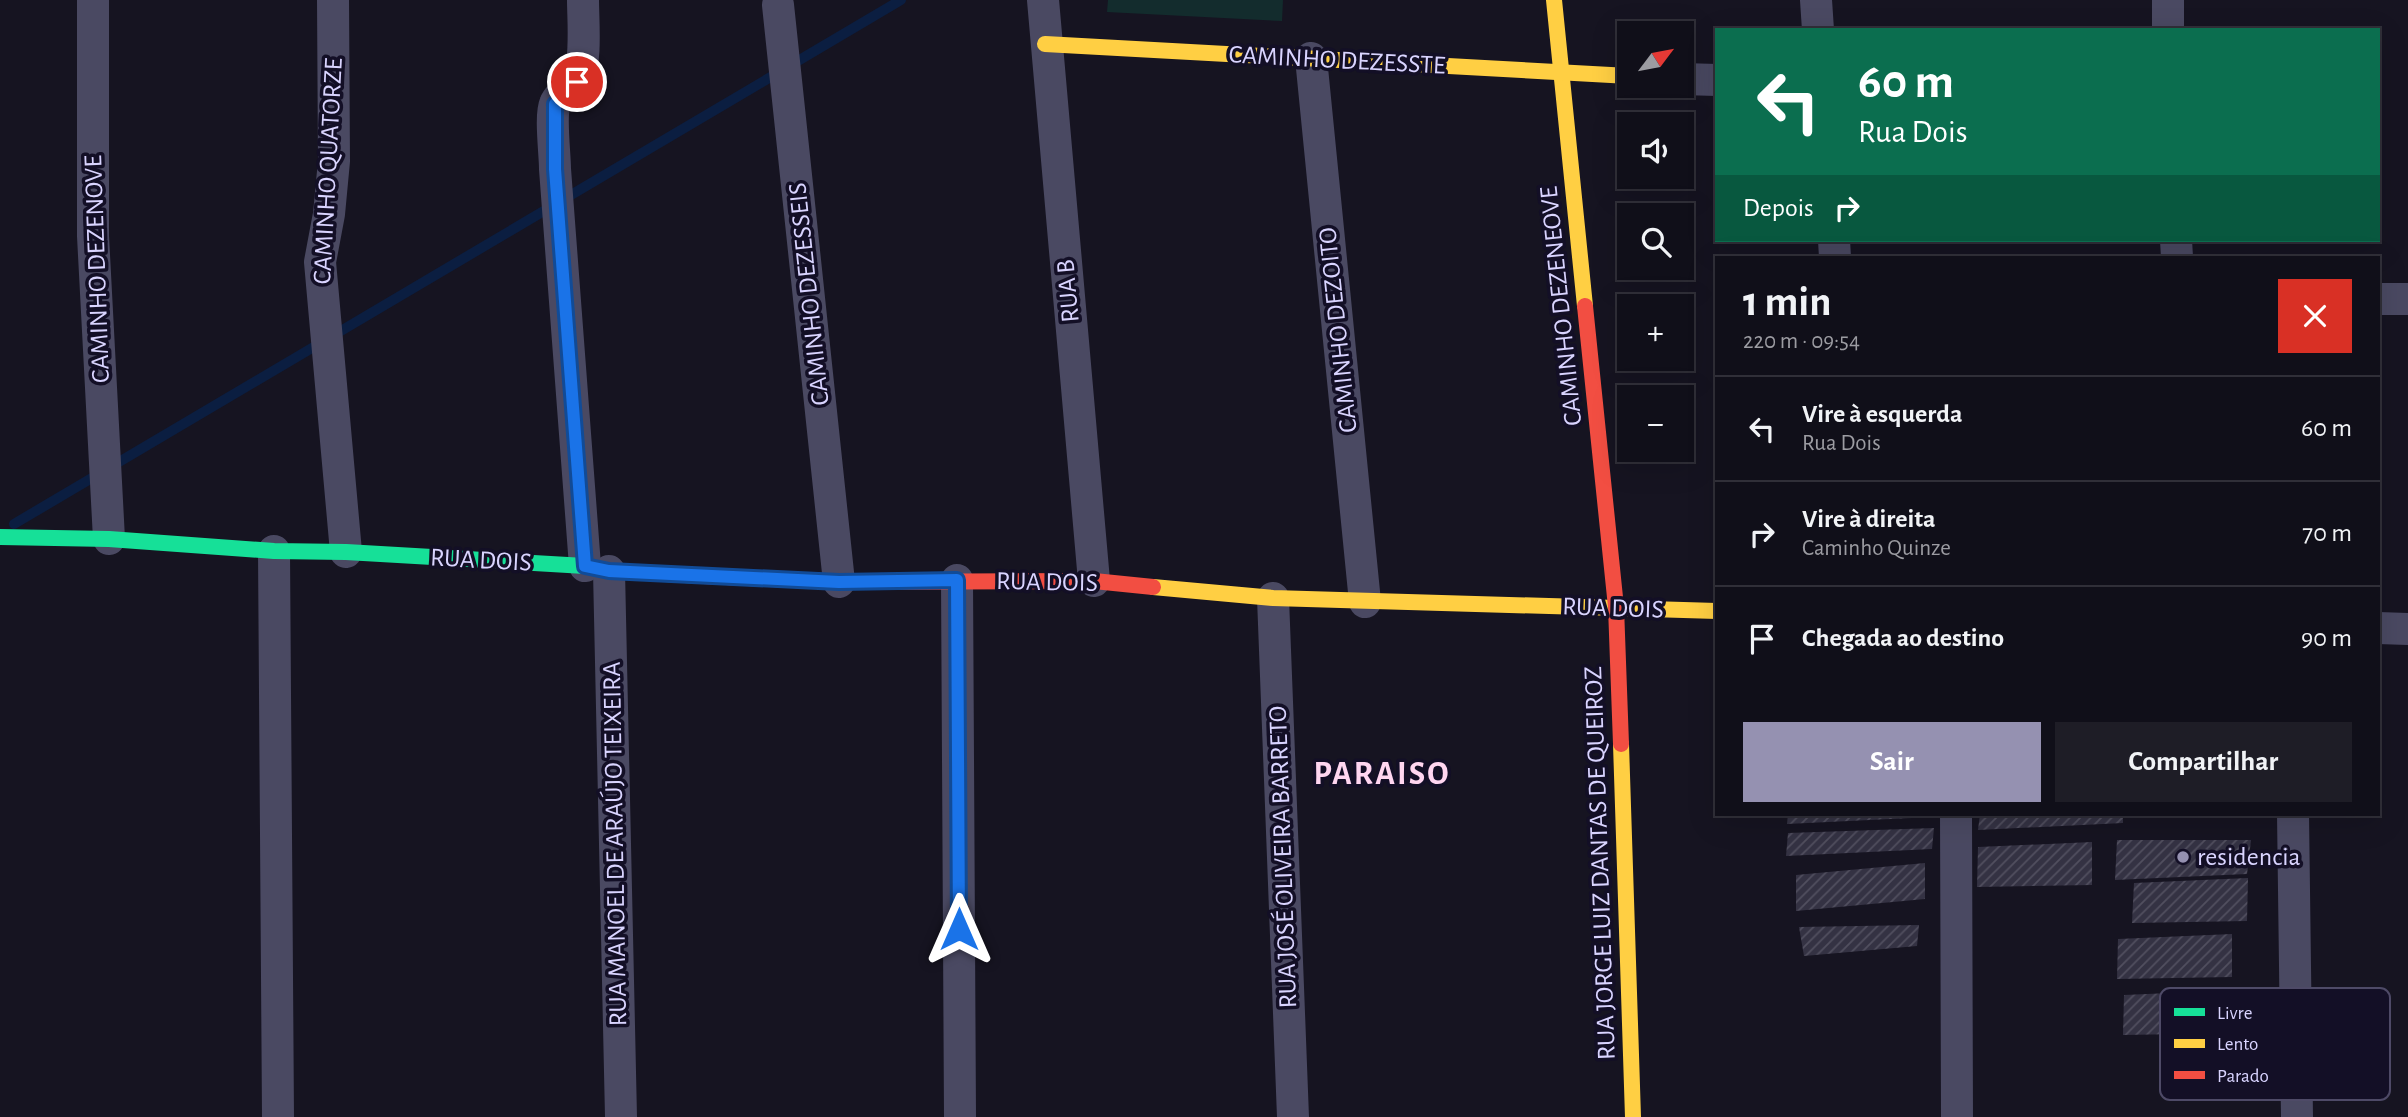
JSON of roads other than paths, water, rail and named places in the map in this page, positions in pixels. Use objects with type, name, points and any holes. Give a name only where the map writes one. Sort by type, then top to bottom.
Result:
[{"type":"street","name":"CAMINHO DEZENOVE","points":[[93,0],[93,236],[109,538]]},
{"type":"street","name":"CAMINHO QUATORZE","points":[[334,0],[334,162],[329,214],[320,262],[346,552]]},
{"type":"street","name":"RUA MANOEL DE ARAÚJO TEIXEIRA","points":[[583,0],[584,50],[579,76],[577,82],[557,100],[554,116],[555,169],[597,568],[621,1117]]},
{"type":"street","name":"RUA B","points":[[1043,0],[1094,581]]},
{"type":"street","name":"CAMINHO DEZENEOVE","points":[[1554,0],[1616,607]]},
{"type":"street","points":[[1816,0],[1818,28]]},
{"type":"street","points":[[2168,0],[2168,28]]},
{"type":"street","name":"CAMINHO DEZESSEIS","points":[[778,5],[839,582]]},
{"type":"street","name":"CAMINHO DEZESSTE","points":[[1045,44],[1617,75]]},
{"type":"street","name":"CAMINHO DEZOITO","points":[[1311,58],[1365,602]]},
{"type":"street","points":[[1694,79],[1715,80]]},
{"type":"street","points":[[2380,299],[2408,299]]},
{"type":"street","name":"RUA DOIS","points":[[0,537],[109,538],[274,551],[346,552],[839,582],[1094,581],[1273,598],[1715,611]]},
{"type":"street","points":[[274,551],[278,1117]]},
{"type":"street","points":[[957,580],[960,1117]]},
{"type":"street","name":"RUA JOSÉ OLIVEIRA BARRETO","points":[[1273,598],[1293,1117]]},
{"type":"street","name":"RUA JORGE LUIZ DANTAS DE QUEIROZ","points":[[1616,607],[1633,1117]]},
{"type":"street","points":[[2380,628],[2408,629]]},
{"type":"street","points":[[1956,816],[1957,1117]]},
{"type":"street","points":[[2293,816],[2295,988]]},
{"type":"waterway","points":[[14,524],[901,0]]},
{"type":"place","name":"residencia","points":[[2183,857]]},
{"type":"district","name":"PARAISO","points":[[1382,774]]}]
